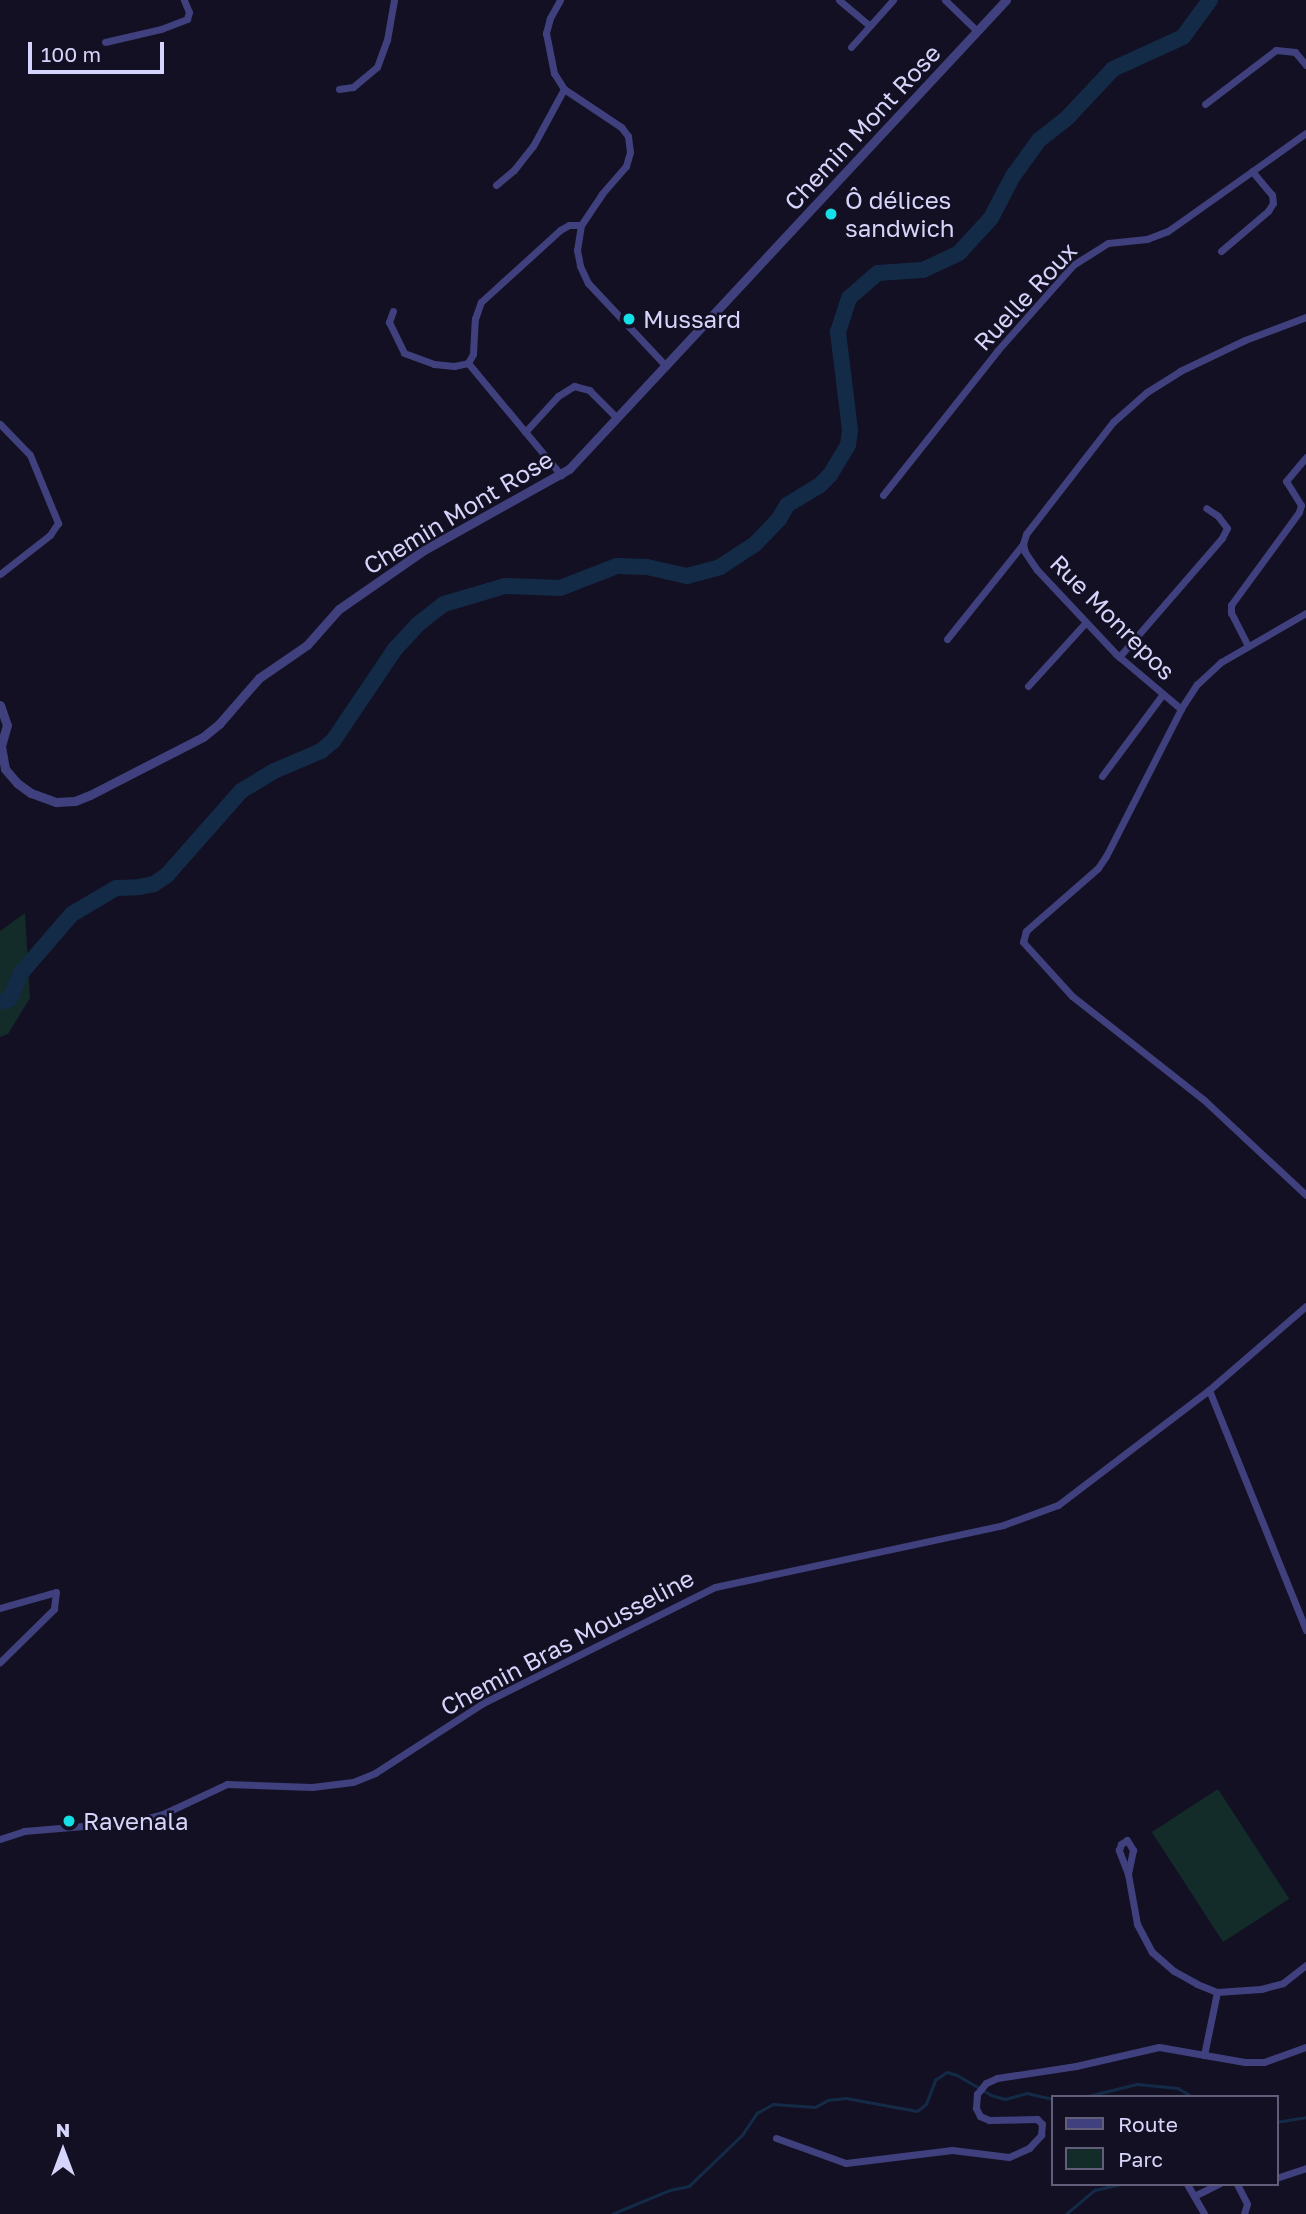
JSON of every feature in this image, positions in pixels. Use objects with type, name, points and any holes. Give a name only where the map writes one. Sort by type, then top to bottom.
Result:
[{"type":"street","points":[[105,42],[161,29],[187,19],[184,0]]},
{"type":"street","points":[[339,89],[353,87],[377,67],[387,40],[394,0]]},
{"type":"street","points":[[560,0],[550,18],[546,33],[554,73],[564,89],[621,127],[628,136],[630,152],[626,166],[601,194],[581,225],[576,250],[580,266],[588,282],[666,366]]},
{"type":"street","points":[[839,0],[869,24]]},
{"type":"street","points":[[851,47],[869,24],[894,0]]},
{"type":"street","points":[[945,0],[977,31]]},
{"type":"street","name":"Chemin Mont Rose","points":[[0,705],[7,725],[1,759],[17,783],[31,793],[56,802],[83,799],[203,737],[219,724],[259,678],[307,645],[348,603],[424,550],[561,475],[666,366],[1006,0]]},
{"type":"street","points":[[1205,104],[1276,50],[1295,52],[1306,65]]},
{"type":"street","points":[[496,185],[514,170],[533,146],[564,89]]},
{"type":"street","name":"Ruelle Roux","points":[[883,495],[997,351],[1073,265],[1108,243],[1147,239],[1168,231],[1306,133]]},
{"type":"street","points":[[1221,251],[1268,211],[1273,203],[1272,195],[1252,172]]},
{"type":"street","points":[[393,311],[389,322],[404,353],[434,364],[454,366],[468,362],[473,354],[475,319],[481,302],[560,230],[569,225],[581,225]]},
{"type":"street","name":"Rue Monrepos","points":[[1181,709],[1119,657],[1030,561],[1023,544],[1026,534],[1113,422],[1147,392],[1190,365],[1306,317]]},
{"type":"street","points":[[468,362],[561,475]]},
{"type":"street","points":[[525,432],[558,396],[574,386],[589,390],[617,418]]},
{"type":"street","points":[[0,424],[30,455],[58,523],[50,535],[0,574]]},
{"type":"street","points":[[1248,646],[1231,613],[1231,605],[1299,512],[1301,505],[1286,481],[1306,457]]},
{"type":"street","points":[[1119,657],[1222,538],[1227,528],[1218,516],[1206,508]]},
{"type":"street","points":[[947,639],[1023,544]]},
{"type":"street","points":[[1306,613],[1248,646],[1208,673],[1181,709],[1098,869],[1026,931],[1023,942],[1072,996],[1204,1100],[1306,1195]]},
{"type":"street","points":[[1028,686],[1086,622]]},
{"type":"street","points":[[1102,776],[1163,694]]},
{"type":"street","name":"Chemin Bras Mousseline","points":[[0,1839],[24,1830],[132,1822],[163,1814],[227,1784],[312,1787],[353,1783],[375,1773],[483,1703],[715,1587],[1003,1525],[1058,1505],[1091,1483],[1209,1390],[1306,1306]]},
{"type":"street","points":[[1209,1390],[1306,1630]]},
{"type":"street","points":[[0,1608],[56,1592],[54,1609],[0,1662]]},
{"type":"street","points":[[1128,1874],[1137,1924],[1152,1952],[1174,1971],[1217,1992],[1261,1989],[1283,1983],[1306,1965]]},
{"type":"street","points":[[1204,2055],[1217,1992]]},
{"type":"street","points":[[776,2138],[846,2162],[952,2150],[1009,2157],[1029,2148],[1041,2136],[1042,2124],[1037,2119],[989,2120],[980,2116],[975,2099],[986,2082],[1152,2048],[1172,2048],[1224,2061],[1264,2062],[1306,2047]]},
{"type":"street","points":[[1278,2177],[1306,2168]]},
{"type":"street","points":[[1188,2186],[1204,2214]]},
{"type":"street","points":[[1194,2196],[1215,2186]]},
{"type":"street","points":[[1238,2186],[1247,2204],[1244,2214]]},
{"type":"green space","points":[[25,913],[30,998],[8,1034],[0,1037],[0,931]]},
{"type":"green space","points":[[1218,1789],[1289,1899],[1223,1942],[1152,1832]]},
{"type":"waterway","points":[[0,1002],[10,999],[21,973],[72,914],[116,888],[154,884],[167,875],[241,791],[274,771],[321,751],[333,741],[395,649],[417,625],[444,604],[505,586],[560,588],[617,566],[647,567],[687,576],[720,567],[755,544],[779,519],[787,505],[819,486],[830,475],[848,445],[850,430],[838,332],[849,298],[878,273],[923,270],[959,253],[991,218],[1013,176],[1039,140],[1068,117],[1113,69],[1183,37],[1210,0]]},
{"type":"waterway","points":[[612,2214],[670,2190],[689,2186],[742,2135],[757,2113],[773,2104],[815,2107],[828,2100],[846,2098],[917,2111],[926,2104],[935,2080],[947,2072],[991,2095],[1005,2099],[1027,2093],[1050,2099]]},
{"type":"waterway","points":[[1092,2095],[1137,2084],[1178,2088],[1190,2095]]},
{"type":"waterway","points":[[1278,2122],[1306,2117]]},
{"type":"waterway","points":[[1066,2214],[1095,2190],[1112,2186]]},
{"type":"place","name":"Ô délices sandwich","points":[[831,214]]},
{"type":"place","name":"Mussard","points":[[629,319]]},
{"type":"place","name":"Ravenala","points":[[69,1821]]}]
